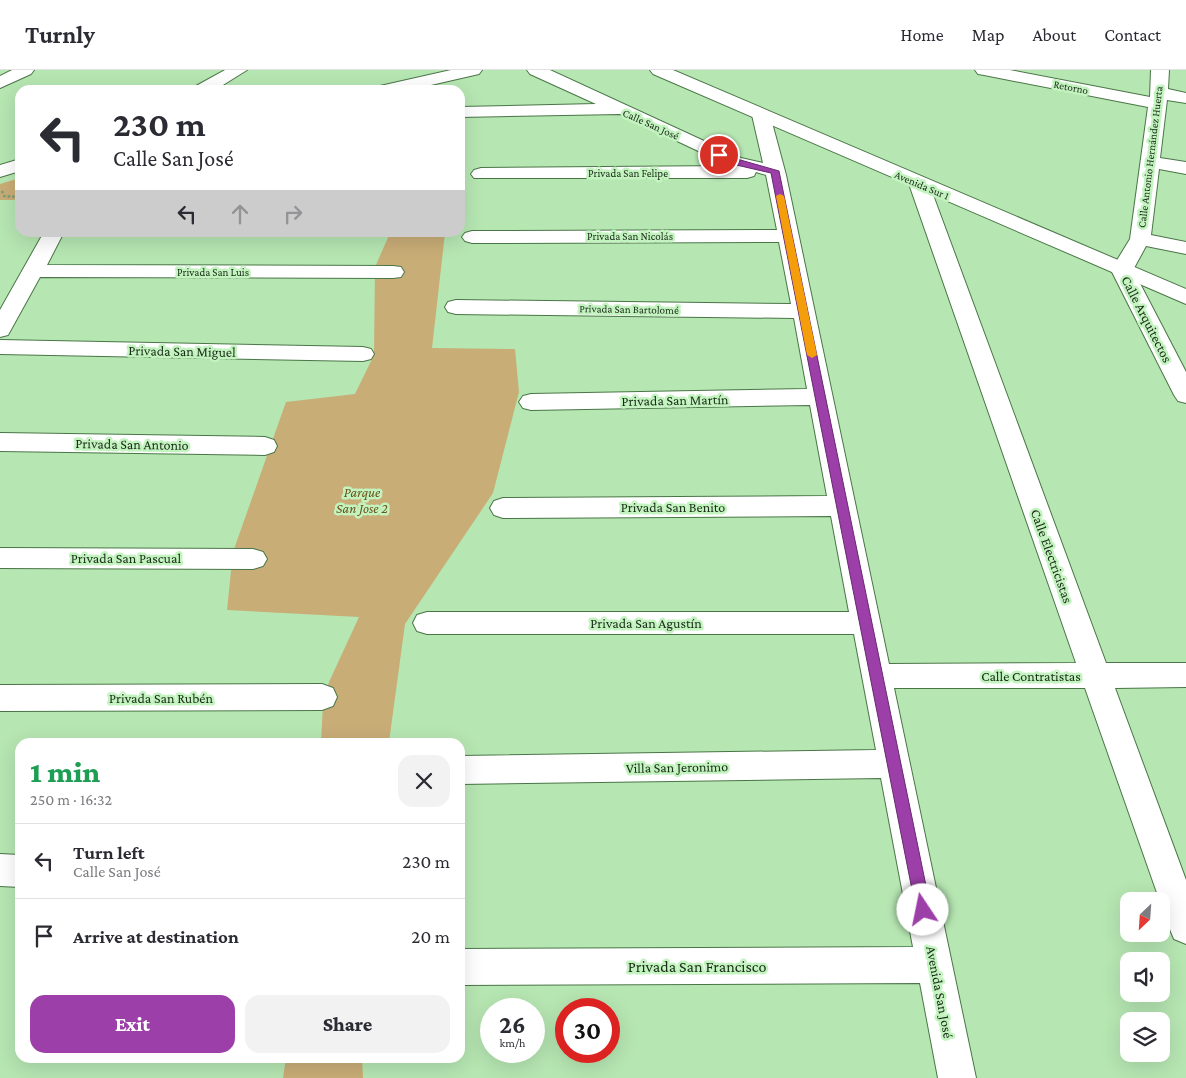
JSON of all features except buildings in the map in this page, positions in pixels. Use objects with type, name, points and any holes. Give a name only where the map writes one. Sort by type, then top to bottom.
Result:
[{"type":"street","points":[[0,83],[25,70]]},
{"type":"street","points":[[211,85],[238,70]]},
{"type":"street","points":[[408,85],[473,70]]},
{"type":"street","points":[[536,70],[623,109]]},
{"type":"street","name":"Avenida Sur 1","points":[[659,70],[761,116],[1186,297]]},
{"type":"street","name":"Retorno","points":[[984,70],[1159,99],[1186,98]]},
{"type":"street","name":"Calle Antonio Hernández Huerta","points":[[1122,270],[1140,239],[1159,99],[1160,70]]},
{"type":"street","name":"Calle San José","points":[[465,112],[623,109],[735,162],[775,171]]},
{"type":"street","name":"Avenida San José","points":[[761,116],[775,171],[957,1078]]},
{"type":"street","points":[[1151,162],[1186,168]]},
{"type":"street","points":[[0,171],[15,166]]},
{"type":"street","name":"Privada San Felipe","points":[[481,174],[775,171]]},
{"type":"street","name":"Calle Electricistas","points":[[919,184],[1186,928]]},
{"type":"street","name":"Privada San Nicolás","points":[[472,237],[788,236]]},
{"type":"street","points":[[0,330],[51,237]]},
{"type":"street","points":[[1140,239],[1186,248]]},
{"type":"street","name":"Calle Arquitectos","points":[[1122,270],[1179,366],[1186,395]]},
{"type":"street","name":"Privada San Luis","points":[[33,271],[393,272]]},
{"type":"street","name":"Privada San Bartolomé","points":[[456,307],[803,311]]},
{"type":"street","name":"Privada San Miguel","points":[[0,348],[363,354]]},
{"type":"street","name":"Privada San Martín","points":[[530,402],[820,397]]},
{"type":"street","name":"Privada San Antonio","points":[[0,442],[265,446]]},
{"type":"street","name":"Privada San Benito","points":[[503,508],[842,506]]},
{"type":"street","name":"Privada San Pascual","points":[[0,558],[253,559]]},
{"type":"street","name":"Privada San Agustín","points":[[427,623],[865,623]]},
{"type":"street","name":"Calle Contratistas","points":[[876,676],[1186,675]]},
{"type":"street","name":"Privada San Rubén","points":[[0,698],[322,697]]},
{"type":"street","name":"Villa San Jeronimo","points":[[465,770],[894,764]]},
{"type":"street","points":[[0,870],[15,870]]},
{"type":"street","name":"Privada San Francisco","points":[[465,967],[934,965]]},
{"type":"path","points":[[0,197],[15,198]]},
{"type":"green space","points":[[15,180],[15,200],[0,200],[0,184]]},
{"type":"green space","name":"Parque San Jose 2","points":[[388,237],[445,237],[432,348],[515,349],[519,392],[493,493],[405,624],[390,738],[321,738],[323,704],[329,682],[359,617],[227,610],[233,552],[286,402],[355,394],[374,355],[375,267]]},
{"type":"green space","points":[[285,1063],[362,1063],[363,1078],[283,1078]]},
{"type":"slow traffic","points":[[780,196],[812,355]]},
{"type":"route","points":[[719,155],[735,162],[775,171],[923,910]]}]
